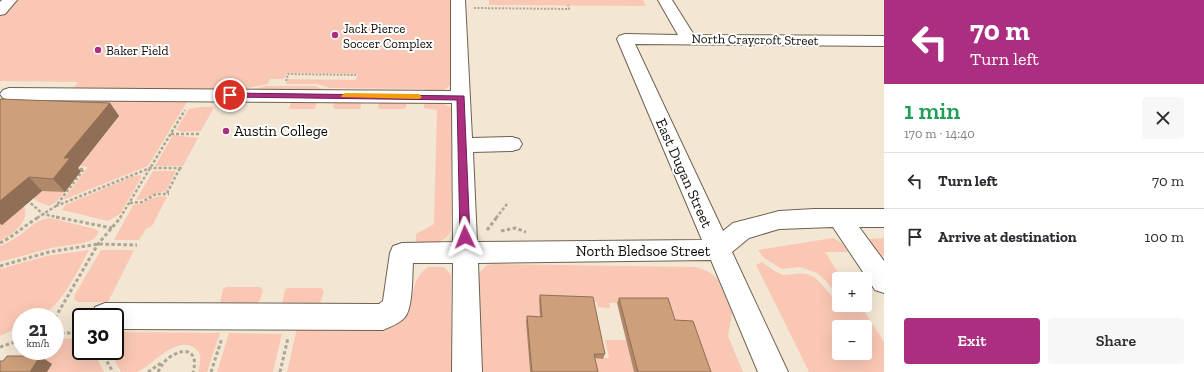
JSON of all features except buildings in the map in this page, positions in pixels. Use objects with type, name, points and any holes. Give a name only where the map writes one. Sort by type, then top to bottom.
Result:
[{"type":"street","points":[[0,11],[10,0]]},
{"type":"street","points":[[665,0],[689,39]]},
{"type":"street","points":[[466,1],[461,97],[467,372]]},
{"type":"street","name":"North Craycroft Street","points":[[625,39],[884,41]]},
{"type":"street","name":"East Dugan Street","points":[[625,39],[773,372]]},
{"type":"street","points":[[9,94],[59,90],[193,96],[250,95],[461,97]]},
{"type":"street","points":[[38,113],[59,90]]},
{"type":"street","points":[[462,144],[512,144]]},
{"type":"street","points":[[839,218],[884,282]]},
{"type":"street","name":"North Bledsoe Street","points":[[293,316],[384,317],[396,308],[402,253],[718,250],[741,230],[780,220],[884,218]]},
{"type":"street","points":[[124,316],[293,316]]},
{"type":"path","points":[[466,1],[472,6],[468,8],[568,9],[568,6]]},
{"type":"path","points":[[284,85],[288,74],[357,75]]},
{"type":"path","points":[[61,308],[98,244],[124,214],[193,96]]},
{"type":"path","points":[[171,134],[200,134]]},
{"type":"path","points":[[56,206],[84,169],[76,168]]},
{"type":"path","points":[[0,244],[14,236],[56,206],[150,168],[181,168],[168,194],[156,194],[142,202],[130,203]]},
{"type":"path","points":[[21,196],[43,214],[112,228]]},
{"type":"path","points":[[498,232],[515,228],[522,229],[528,233]]},
{"type":"path","points":[[0,266],[49,252],[98,244],[137,245]]},
{"type":"path","points":[[280,372],[293,316]]},
{"type":"path","points":[[212,372],[223,337]]},
{"type":"path","points":[[0,346],[12,343]]},
{"type":"path","points":[[148,372],[174,353],[186,352],[191,354],[196,362],[193,372]]},
{"type":"path","points":[[106,360],[113,372]]},
{"type":"path","points":[[158,372],[163,362]]},
{"type":"shaded area","points":[[15,0],[451,0],[451,84],[446,89],[436,91],[425,91],[425,89],[330,88],[317,84],[286,84],[287,79],[356,80],[358,74],[287,73],[284,79],[270,79],[268,84],[248,88],[194,89],[193,91],[73,89],[78,82],[0,81],[0,14]]},
{"type":"shaded area","points":[[489,0],[643,0],[646,6],[489,5]]},
{"type":"shaded area","points":[[265,86],[315,86],[327,91],[250,90]]},
{"type":"shaded area","points":[[71,100],[188,100],[148,166],[63,200],[88,167],[80,166],[119,117],[58,114]]},
{"type":"shaded area","points":[[317,101],[315,109],[289,109],[291,102]]},
{"type":"shaded area","points":[[334,102],[362,102],[360,109],[335,109],[333,107]]},
{"type":"shaded area","points":[[379,102],[407,102],[406,108],[403,109],[380,109],[378,108]]},
{"type":"shaded area","points":[[439,102],[451,107],[451,230],[445,238],[438,242],[420,244],[416,241],[416,234],[434,224],[437,110],[424,108],[424,104]]},
{"type":"shaded area","points":[[214,107],[201,131],[182,132],[176,130],[189,109]]},
{"type":"shaded area","points":[[173,135],[198,138],[183,166],[155,166]]},
{"type":"shaded area","points":[[153,171],[176,171],[166,191],[136,200]]},
{"type":"shaded area","points":[[141,175],[141,178],[120,214],[108,221],[62,210],[65,205],[134,176]]},
{"type":"shaded area","points":[[31,189],[65,192],[55,203],[49,206],[38,202],[30,196]]},
{"type":"shaded area","points":[[155,197],[167,197],[152,226],[146,229],[139,240],[114,240],[133,205],[141,204]]},
{"type":"shaded area","points":[[23,204],[25,216],[20,226],[0,241],[0,224]]},
{"type":"shaded area","points":[[50,218],[95,229],[99,232],[94,239],[84,243],[51,248],[0,262],[0,246],[18,236],[40,220]]},
{"type":"shaded area","points":[[833,238],[842,243],[848,252],[825,252],[838,272],[832,272],[832,288],[817,273],[800,267],[782,269],[764,258],[758,250]]},
{"type":"shaded area","points":[[884,238],[884,257],[874,250],[869,239]]},
{"type":"shaded area","points":[[89,250],[68,288],[55,305],[51,308],[12,308],[12,330],[0,336],[0,269],[46,256]]},
{"type":"shaded area","points":[[101,250],[134,250],[108,302],[78,302],[75,300],[74,296]]},
{"type":"shaded area","points":[[762,262],[776,272],[784,275],[801,273],[812,276],[832,296],[832,312],[865,312],[870,320],[832,320],[832,360],[872,360],[872,323],[884,342],[884,372],[809,372],[756,265]]},
{"type":"shaded area","points":[[487,265],[694,267],[704,270],[718,280],[732,313],[728,336],[743,372],[706,372],[671,325],[638,303],[609,303],[610,308],[598,307],[597,302],[539,300],[541,321],[534,349],[528,349],[530,372],[480,372],[478,274]]},
{"type":"shaded area","points":[[428,267],[444,267],[451,275],[451,372],[287,372],[297,328],[384,330],[397,324],[405,317],[410,309],[415,284],[420,275]]},
{"type":"shaded area","points":[[226,287],[260,287],[263,290],[260,300],[257,303],[220,303],[223,289]]},
{"type":"shaded area","points":[[287,288],[321,288],[324,291],[320,304],[282,304],[285,290]]},
{"type":"shaded area","points":[[124,332],[220,333],[207,372],[198,372],[200,354],[198,351],[189,345],[181,345],[165,352],[137,372],[121,372],[115,360],[124,360]]},
{"type":"shaded area","points":[[229,333],[282,334],[273,372],[217,372]]},
{"type":"shaded area","points":[[72,338],[72,360],[98,360],[104,372],[47,372],[39,364],[41,360],[64,360],[64,339]]},
{"type":"shaded area","points":[[605,340],[626,340],[634,372],[595,372],[592,358],[609,358]]},
{"type":"slow traffic","points":[[345,96],[419,97]]},
{"type":"place","name":"Jack Pierce Soccer Complex","points":[[335,35]]},
{"type":"place","name":"Baker Field","points":[[98,50]]},
{"type":"place","name":"Austin College","points":[[226,131]]},
{"type":"route","points":[[230,95],[461,97],[465,237]]}]
